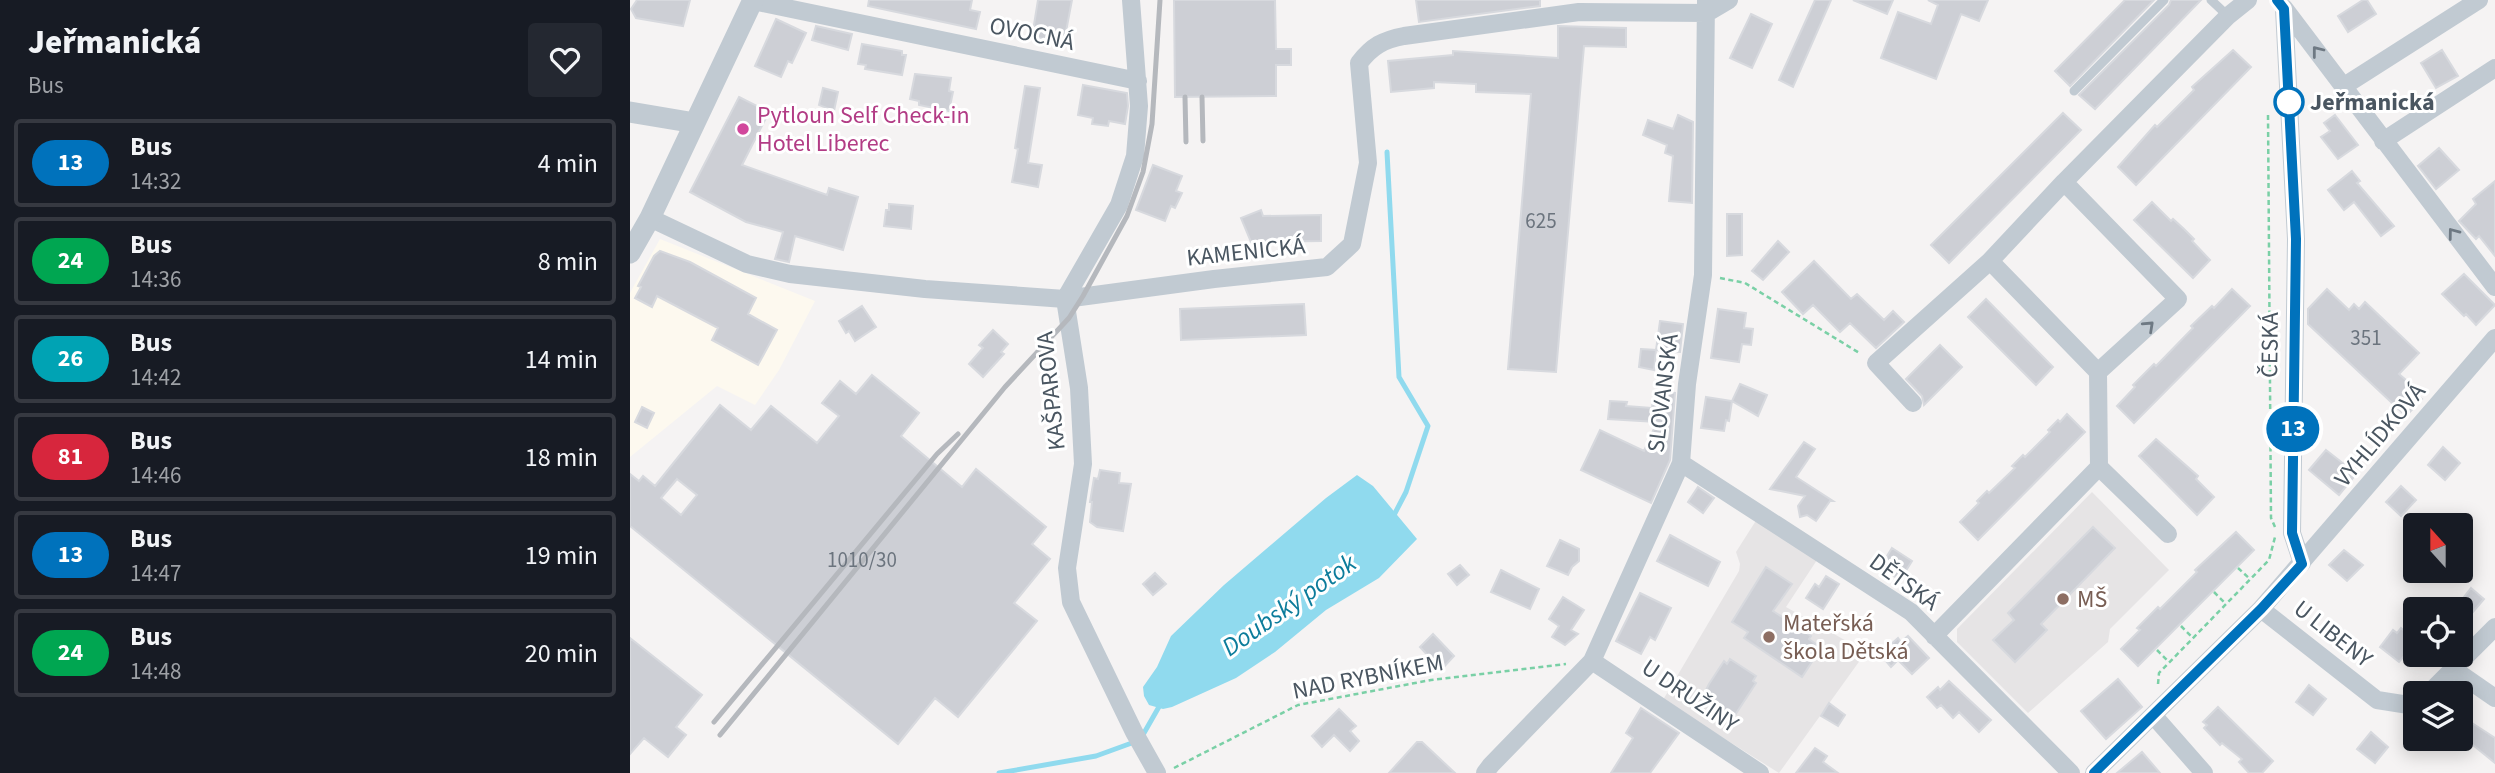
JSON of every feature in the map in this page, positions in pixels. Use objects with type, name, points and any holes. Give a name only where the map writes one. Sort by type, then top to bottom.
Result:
[{"type":"street","name":"OVOCNÁ","points":[[753,0],[1138,81]]},
{"type":"street","points":[[630,253],[650,218],[753,0]]},
{"type":"street","name":"KAŠPAROVA","points":[[1131,0],[1139,106],[1135,156],[1119,205],[1065,299],[1079,388],[1083,464],[1066,568],[1072,602],[1153,767]]},
{"type":"street","points":[[1707,7],[1730,0]]},
{"type":"street","points":[[1913,404],[1877,363],[1990,261],[2228,16],[2248,0]]},
{"type":"street","points":[[2344,86],[2479,0]]},
{"type":"street","points":[[2281,4],[2495,288]]},
{"type":"street","name":"ČESKÁ","points":[[2281,4],[2296,239],[2292,533],[2302,564]]},
{"type":"street","name":"KAMENICKÁ","points":[[650,218],[747,264],[790,274],[925,289],[1065,299],[1327,267],[1352,244],[1355,231],[1368,163],[1359,63],[1369,49],[1386,39],[1579,12],[1707,7]]},
{"type":"street","name":"SLOVANSKÁ","points":[[1493,770],[1592,660],[1681,463],[1687,384],[1703,275],[1707,7]]},
{"type":"street","points":[[2383,141],[2495,68]]},
{"type":"street","points":[[630,112],[695,123]]},
{"type":"street","points":[[2064,182],[2178,299],[2098,372]]},
{"type":"street","points":[[1934,636],[2099,467],[2098,372],[1990,261]]},
{"type":"street","name":"VYHLÍDKOVÁ","points":[[2302,564],[2495,338]]},
{"type":"street","name":"DĚTSKÁ","points":[[1681,463],[1911,612],[2071,773]]},
{"type":"street","points":[[2099,467],[2168,534]]},
{"type":"street","points":[[2094,773],[2261,609],[2302,564]]},
{"type":"street","name":"U LIBENY","points":[[2261,609],[2377,700],[2403,704]]},
{"type":"street","points":[[2441,681],[2495,627]]},
{"type":"street","name":"U DRUŽINY","points":[[1592,660],[1760,773]]},
{"type":"street","points":[[2453,669],[2495,698]]},
{"type":"street","points":[[2153,715],[2204,773]]},
{"type":"lane","points":[[2074,90],[2164,0]]},
{"type":"lane","points":[[2211,0],[2228,16]]},
{"type":"path","points":[[2158,684],[2159,673],[2269,560],[2276,531],[2270,506],[2268,115]]},
{"type":"path","points":[[1703,275],[1745,283],[1877,363]]},
{"type":"path","points":[[2238,568],[2250,579]]},
{"type":"path","points":[[2214,593],[2226,604]]},
{"type":"path","points":[[2181,626],[2193,638]]},
{"type":"path","points":[[2157,650],[2169,662]]},
{"type":"path","name":"NAD RYBNÍKEM","points":[[1165,773],[1298,705],[1431,680],[1592,660]]},
{"type":"shaded area","points":[[660,239],[815,301],[779,370],[755,405],[717,386],[630,457],[630,293]]},
{"type":"shaded area","name":"MŠ","points":[[2092,492],[2169,570],[2110,629],[2108,642],[2028,713],[1957,642],[1957,629]]},
{"type":"shaded area","name":"Mateřská škola Dětská","points":[[1757,519],[1817,560],[1786,607],[1866,652],[1779,773],[1663,700],[1739,571],[1736,552]]},
{"type":"water","points":[[1357,475],[1373,486],[1417,539],[1379,578],[1326,610],[1275,652],[1236,678],[1172,707],[1163,709],[1149,705],[1143,687],[1157,667],[1171,636],[1224,585]]},
{"type":"building","points":[[637,0],[690,0],[683,26],[636,18],[631,9]]},
{"type":"building","points":[[869,0],[972,0],[970,10],[980,12],[976,29],[868,6]]},
{"type":"building","points":[[1038,0],[1072,0],[1064,42],[1032,37]]},
{"type":"building","points":[[1174,0],[1275,0],[1276,49],[1291,49],[1291,65],[1276,65],[1276,96],[1175,97]]},
{"type":"building","points":[[1416,0],[1540,0],[1540,6],[1419,22]]},
{"type":"building","points":[[1815,0],[1831,0],[1793,87],[1779,80]]},
{"type":"building","points":[[1853,0],[1893,0],[1887,14]]},
{"type":"building","points":[[1928,0],[1988,0],[1979,21],[1961,14],[1936,79],[1881,58],[1898,12],[1931,24],[1938,5]]},
{"type":"building","points":[[2125,0],[2154,0],[2070,86],[2055,71]]},
{"type":"building","points":[[2171,0],[2201,0],[2095,109],[2079,95]]},
{"type":"building","points":[[2367,0],[2376,14],[2348,32],[2338,16]]},
{"type":"building","points":[[1751,14],[1772,24],[1752,68],[1730,58]]},
{"type":"building","points":[[776,19],[806,33],[792,63],[788,61],[781,77],[755,66]]},
{"type":"building","points":[[816,26],[852,34],[848,50],[812,40]]},
{"type":"building","points":[[1558,26],[1626,28],[1626,47],[1584,46],[1556,372],[1508,369],[1531,94],[1476,92],[1476,84],[1434,82],[1434,88],[1391,92],[1388,61],[1453,55],[1453,51],[1558,58]]},
{"type":"building","points":[[862,44],[902,51],[902,55],[906,55],[902,75],[865,69],[866,65],[858,64]]},
{"type":"building","points":[[2233,50],[2251,67],[2136,185],[2118,167],[2155,125],[2157,127],[2194,90],[2192,87]]},
{"type":"building","points":[[2442,50],[2458,76],[2436,88],[2421,63]]},
{"type":"building","points":[[915,74],[951,78],[949,91],[953,92],[949,111],[919,105],[919,101],[910,99]]},
{"type":"building","points":[[1083,85],[1127,93],[1125,124],[1109,121],[1108,126],[1092,124],[1093,118],[1078,115]]},
{"type":"building","points":[[1025,86],[1040,88],[1028,163],[1042,165],[1038,187],[1012,182]]},
{"type":"building","points":[[823,88],[838,92],[834,111],[819,105]]},
{"type":"building","points":[[739,97],[769,112],[742,165],[827,195],[829,188],[858,197],[843,250],[795,236],[789,262],[775,259],[783,232],[746,222],[690,192]]},
{"type":"building","points":[[2063,113],[2081,130],[1949,263],[1931,245]]},
{"type":"building","points":[[1678,115],[1693,122],[1692,203],[1669,201],[1673,156],[1665,153],[1667,145],[1643,135],[1648,120],[1673,129]]},
{"type":"building","points":[[2335,115],[2358,145],[2338,159],[2321,137],[2330,131],[2324,123]]},
{"type":"building","points":[[2439,148],[2459,170],[2436,189],[2418,166]]},
{"type":"building","points":[[1153,165],[1182,176],[1176,191],[1182,193],[1175,208],[1171,206],[1165,221],[1136,210]]},
{"type":"building","points":[[2352,171],[2360,181],[2357,183],[2394,226],[2381,236],[2354,202],[2344,210],[2328,190]]},
{"type":"building","points":[[2495,181],[2495,256],[2479,236],[2476,239],[2459,221],[2476,204],[2473,199]]},
{"type":"building","points":[[2152,202],[2194,239],[2192,241],[2210,260],[2193,278],[2134,220]]},
{"type":"building","points":[[889,204],[913,206],[911,229],[884,226]]},
{"type":"building","points":[[1261,210],[1263,216],[1321,215],[1321,241],[1251,242],[1241,218]]},
{"type":"building","points":[[1727,214],[1742,214],[1742,255],[1727,256]]},
{"type":"building","points":[[1778,241],[1789,252],[1763,280],[1752,271]]},
{"type":"building","points":[[660,251],[690,262],[756,298],[748,314],[777,330],[758,365],[712,340],[718,328],[657,296],[652,307],[635,298],[641,287],[638,286],[654,256]]},
{"type":"building","points":[[1814,261],[1851,299],[1857,294],[1884,320],[1893,311],[1904,322],[1876,348],[1850,323],[1840,332],[1813,305],[1803,314],[1782,292]]},
{"type":"building","points":[[2464,274],[2495,305],[2476,325],[2442,294]]},
{"type":"building","points":[[2232,289],[2250,306],[2134,423],[2117,406],[2135,387],[2133,385],[2154,364],[2156,366],[2193,328],[2191,326]]},
{"type":"building","points":[[2327,289],[2349,310],[2354,304],[2359,309],[2365,302],[2419,353],[2399,374],[2414,387],[2412,390],[2422,399],[2406,416],[2308,324],[2308,309]]},
{"type":"building","points":[[1986,299],[2053,367],[2036,385],[1968,317]]},
{"type":"building","points":[[1304,304],[1306,335],[1181,340],[1180,309]]},
{"type":"building","points":[[862,306],[876,327],[855,341],[839,321]]},
{"type":"building","points":[[1718,309],[1746,313],[1744,328],[1753,329],[1751,345],[1742,344],[1739,362],[1711,358]]},
{"type":"building","points":[[1660,321],[1683,324],[1680,352],[1656,350]]},
{"type":"building","points":[[993,330],[1008,344],[1001,352],[1004,354],[983,377],[969,364],[983,348],[979,345]]},
{"type":"building","points":[[1940,345],[1962,367],[1924,405],[1922,396],[1906,379]]},
{"type":"building","points":[[1641,349],[1656,350],[1654,370],[1639,367]]},
{"type":"building","points":[[872,375],[919,413],[901,436],[962,487],[976,469],[1046,527],[1032,544],[1050,559],[1014,603],[1037,621],[958,717],[935,698],[898,744],[630,526],[630,474],[639,481],[643,476],[655,486],[720,405],[751,430],[771,406],[817,443],[839,416],[822,403],[840,381],[856,394]],"holes":[[[677,479],[697,495],[681,515],[661,498]]]},
{"type":"building","points":[[1740,384],[1767,395],[1758,416],[1732,401]]},
{"type":"building","points":[[1654,391],[1675,393],[1670,460],[1651,503],[1581,470],[1600,430],[1644,451],[1657,422],[1608,419],[1610,401],[1627,402],[1626,406],[1652,408]]},
{"type":"building","points":[[1706,397],[1732,401],[1729,421],[1726,420],[1724,431],[1701,428]]},
{"type":"building","points":[[642,407],[654,413],[647,428],[635,422]]},
{"type":"building","points":[[2067,414],[2085,432],[1978,540],[1960,522],[1979,503],[1977,501],[2015,468],[2012,466],[2023,455],[2025,457],[2050,432],[2048,430]]},
{"type":"building","points":[[2156,439],[2198,476],[2196,479],[2214,497],[2197,515],[2139,456]]},
{"type":"building","points":[[1804,442],[1815,449],[1796,477],[1833,501],[1830,501],[1816,521],[1807,515],[1800,517],[1798,506],[1805,496],[1770,489]]},
{"type":"building","points":[[2443,447],[2460,463],[2445,480],[2428,465]]},
{"type":"building","points":[[2326,450],[2344,464],[2340,468],[2353,478],[2339,495],[2309,470]]},
{"type":"building","points":[[1100,470],[1120,473],[1119,483],[1131,484],[1123,531],[1097,527],[1090,522],[1094,478],[1098,479]]},
{"type":"building","points":[[2401,486],[2416,500],[2401,516],[2386,502]]},
{"type":"building","points":[[1698,487],[1714,498],[1703,513],[1688,502]]},
{"type":"building","points":[[2093,527],[2115,548],[2041,624],[2047,630],[2015,662],[1993,640],[2014,620],[2008,613]]},
{"type":"building","points":[[2236,532],[2254,550],[2138,666],[2121,649],[2140,630],[2137,628],[2158,607],[2160,609],[2197,572],[2195,570]]},
{"type":"building","points":[[1670,535],[1720,562],[1708,586],[1657,561]]},
{"type":"building","points":[[1560,540],[1579,549],[1579,561],[1568,575],[1547,566]]},
{"type":"building","points":[[1892,548],[1912,561],[1900,580],[1883,569],[1885,566],[1882,564]]},
{"type":"building","points":[[2344,550],[2363,565],[2347,581],[2329,565]]},
{"type":"building","points":[[1460,565],[1469,575],[1457,585],[1448,574]]},
{"type":"building","points":[[1766,567],[1792,584],[1773,611],[1811,636],[1809,639],[1821,648],[1802,677],[1744,638],[1748,632],[1732,622]]},
{"type":"building","points":[[1501,570],[1539,589],[1530,609],[1491,592]]},
{"type":"building","points":[[1155,573],[1166,584],[1153,595],[1143,584]]},
{"type":"building","points":[[1826,576],[1839,584],[1823,609],[1806,598],[1815,584],[1819,587]]},
{"type":"building","points":[[2471,588],[2484,599],[2473,612],[2473,597],[2464,597]]},
{"type":"building","points":[[1640,593],[1671,608],[1655,640],[1650,637],[1641,654],[1616,641]]},
{"type":"building","points":[[1563,597],[1584,610],[1571,630],[1578,634],[1565,645],[1552,637],[1559,626],[1549,619]]},
{"type":"building","points":[[2401,628],[2403,630],[2403,657],[2399,662],[2380,647],[2393,630],[2397,633]]},
{"type":"building","points":[[1433,634],[1454,656],[1441,670],[1420,647]]},
{"type":"building","points":[[1908,636],[1929,658],[1912,674],[1898,660],[1891,667],[1880,654],[1898,638],[1901,642]]},
{"type":"building","points":[[630,638],[702,695],[676,727],[686,735],[668,757],[644,738],[630,754]]},
{"type":"building","points":[[1730,659],[1756,676],[1753,681],[1756,683],[1733,718],[1704,699],[1709,684],[1724,661],[1727,664]]},
{"type":"building","points":[[2118,679],[2142,707],[2106,739],[2081,711]]},
{"type":"building","points":[[1949,681],[1991,720],[1979,732],[1959,712],[1953,718],[1941,705],[1937,708],[1927,697]]},
{"type":"building","points":[[2309,685],[2326,699],[2313,715],[2296,702]]},
{"type":"building","points":[[1829,703],[1845,715],[1838,726],[1821,716]]},
{"type":"building","points":[[2218,707],[2273,761],[2262,773],[2249,773],[2239,762],[2242,759],[2222,743],[2220,745],[2204,728],[2207,725],[2203,722]]},
{"type":"building","points":[[1641,708],[1679,733],[1650,773],[1611,773],[1633,738],[1626,733]]},
{"type":"building","points":[[1339,709],[1356,726],[1350,731],[1359,741],[1350,751],[1334,735],[1322,747],[1312,736]]},
{"type":"building","points":[[2473,724],[2495,738],[2495,763],[2473,745]]},
{"type":"building","points":[[2371,732],[2388,747],[2375,763],[2357,749]]},
{"type":"building","points":[[1417,742],[1422,742],[1455,773],[1389,773]]},
{"type":"building","points":[[1815,748],[1827,756],[1823,762],[1838,773],[1796,773]]},
{"type":"building","points":[[2142,752],[2160,773],[2117,773]]},
{"type":"waterway","name":"Doubský potok","points":[[1387,152],[1399,377],[1428,426],[1406,492],[1393,517]]},
{"type":"waterway","name":"Doubský potok","points":[[999,773],[1096,756],[1140,740],[1160,705]]},
{"type":"railway","points":[[720,735],[1005,387],[1069,318],[1083,296],[1127,216],[1143,172],[1152,124],[1160,0]]},
{"type":"railway","points":[[1185,97],[1186,142]]},
{"type":"railway","points":[[1202,97],[1203,141]]},
{"type":"railway","points":[[714,722],[937,454],[958,434]]},
{"type":"bus line","name":"13","points":[[2094,773],[2261,609],[2302,564],[2292,533],[2296,239],[2284,9],[2277,0]]},
{"type":"place","name":"Jeřmanická","points":[[2289,102]]},
{"type":"place","name":"Pytloun Self Check-in Hotel Liberec","points":[[743,129]]},
{"type":"place","name":"MŠ","points":[[2063,599]]},
{"type":"place","name":"Mateřská škola Dětská","points":[[1769,637]]}]
